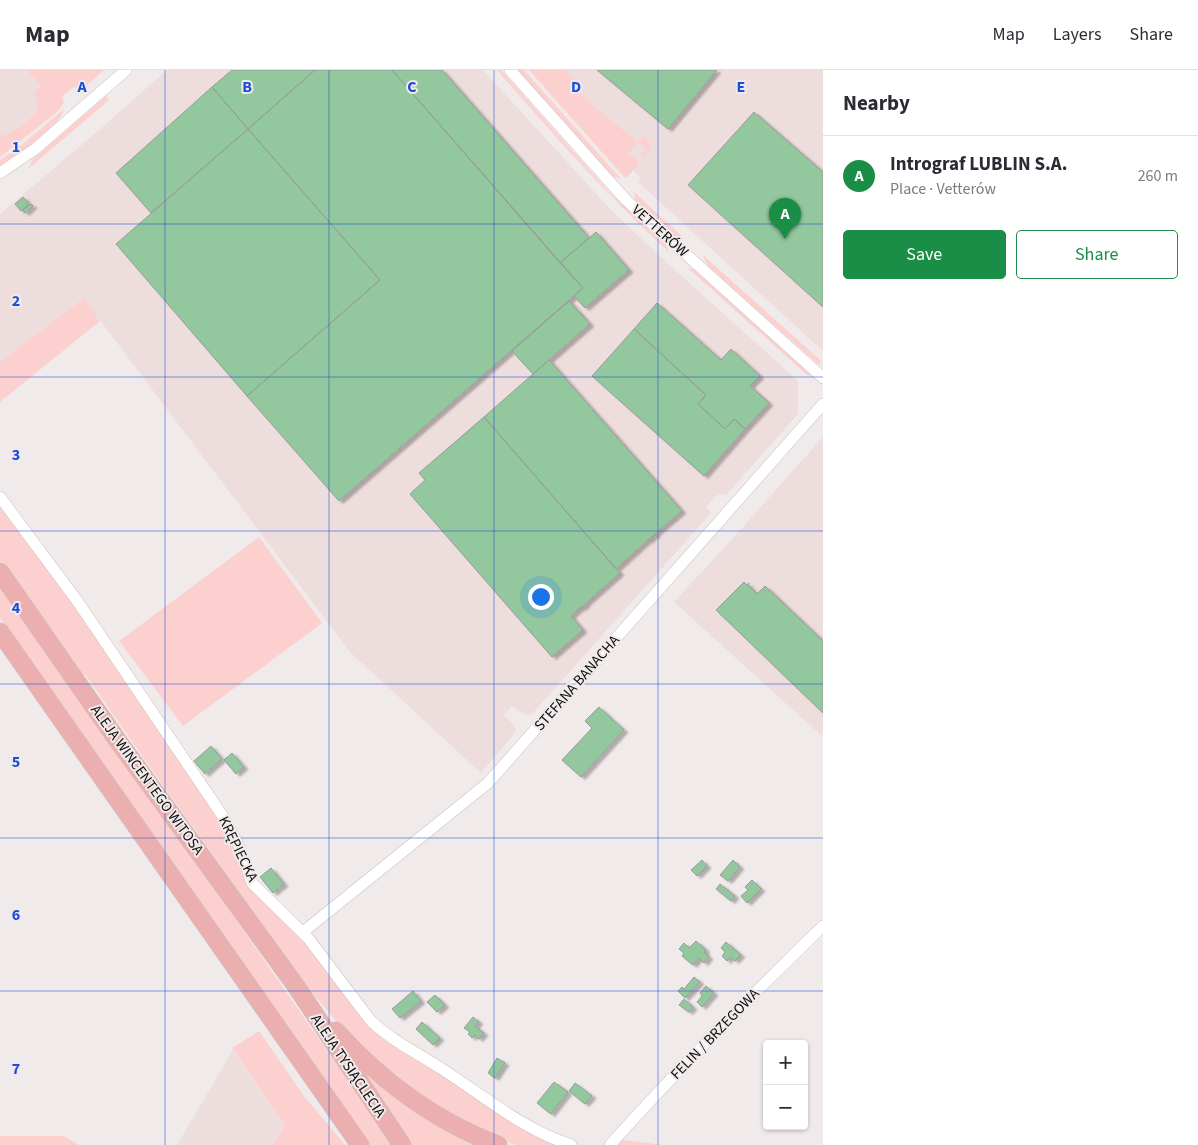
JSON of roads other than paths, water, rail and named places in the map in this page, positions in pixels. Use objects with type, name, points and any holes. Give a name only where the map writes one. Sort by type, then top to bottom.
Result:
[{"type":"main road","name":"ALEJA WINCENTEGO WITOSA","points":[[0,572],[118,740],[296,986]]},
{"type":"main road","points":[[0,632],[360,1145]]},
{"type":"main road","name":"ALEJA TYSIĄCLECIA","points":[[296,986],[402,1145]]},
{"type":"main road","points":[[296,986],[357,1054],[378,1074],[437,1116],[498,1145]]},
{"type":"street","points":[[0,173],[35,149],[126,70]]},
{"type":"street","name":"VETTERÓW","points":[[510,70],[626,200],[823,378]]},
{"type":"street","name":"STEFANA BANACHA","points":[[303,932],[488,783],[823,404]]},
{"type":"street","name":"KRĘPIECKA","points":[[0,497],[78,602],[224,818],[238,844],[252,883],[303,932],[324,957],[371,1022],[524,1124],[571,1145]]},
{"type":"street","name":"FELIN / BRZEGOWA","points":[[610,1145],[741,1007],[823,926]]},
{"type":"place","name":"Intrograf LUBLIN S.A.","points":[[785,239]]}]
